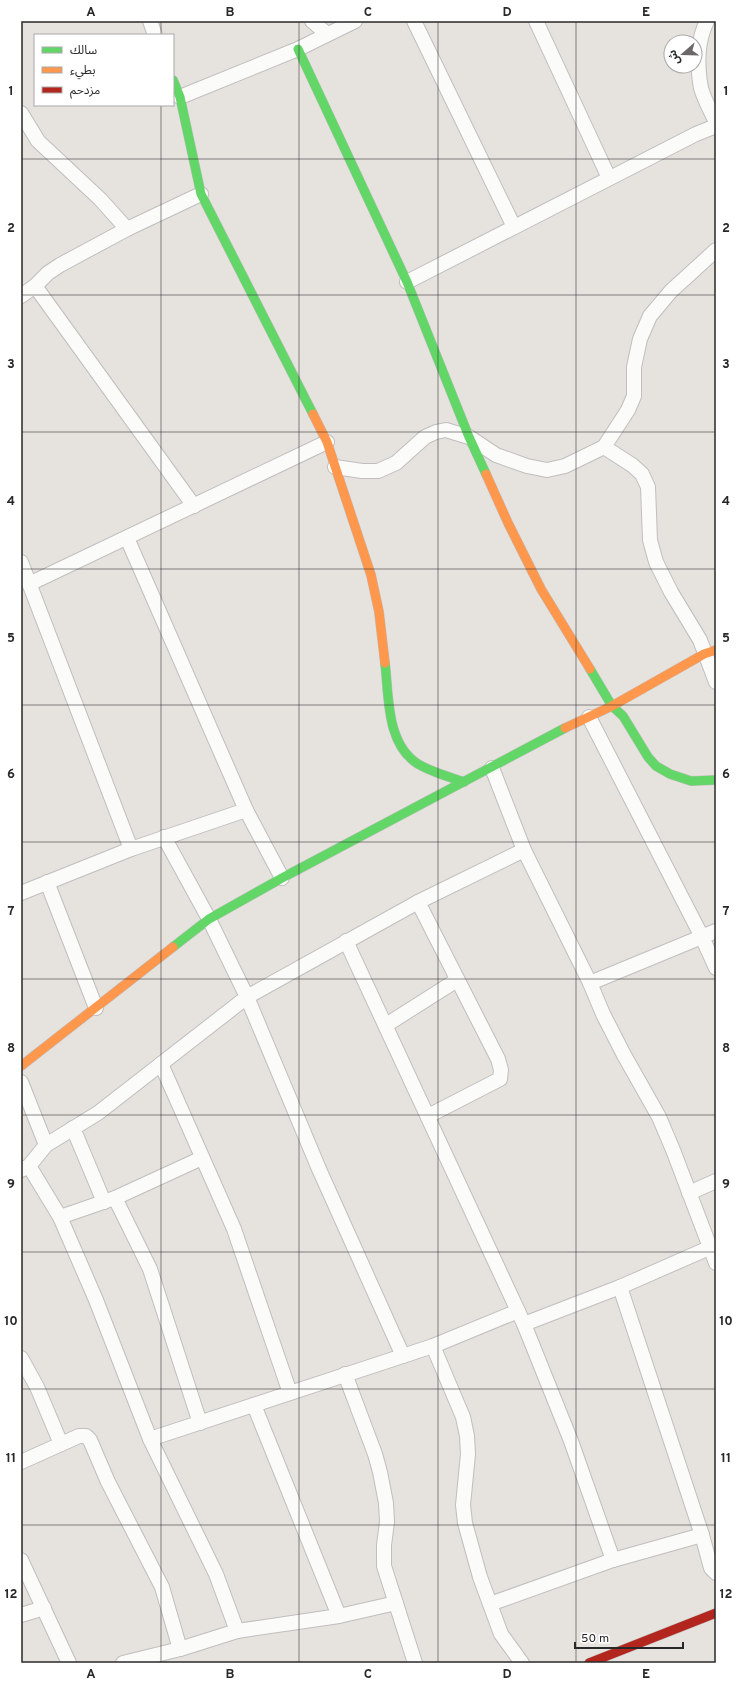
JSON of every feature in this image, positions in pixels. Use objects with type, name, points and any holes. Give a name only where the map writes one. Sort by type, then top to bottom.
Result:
[{"type":"main road","points":[[298,49],[407,282],[470,437],[508,523],[542,589],[612,706],[623,716],[648,757],[656,766],[670,774],[691,781],[716,780]]},
{"type":"main road","points":[[174,82],[180,97],[201,194],[327,442],[371,575],[378,605],[392,726],[402,749],[418,764],[464,782]]},
{"type":"main road","points":[[21,1066],[209,919],[282,878],[589,716],[612,706],[710,652]]},
{"type":"main road","points":[[589,1663],[716,1613]]},
{"type":"street","points":[[150,21],[155,34]]},
{"type":"street","points":[[312,21],[328,34]]},
{"type":"street","points":[[180,97],[298,49],[355,21]]},
{"type":"street","points":[[414,21],[514,227]]},
{"type":"street","points":[[536,21],[609,178]]},
{"type":"street","points":[[707,21],[702,32],[698,58],[701,89],[716,122]]},
{"type":"street","points":[[21,113],[38,141],[100,199],[127,230]]},
{"type":"street","points":[[407,282],[696,134],[716,126]]},
{"type":"street","points":[[21,296],[54,269],[127,230],[201,194]]},
{"type":"street","points":[[335,467],[362,471],[378,471],[396,463],[426,437],[436,432],[446,430],[470,437],[496,455],[527,466],[547,470],[565,466],[604,447],[628,410],[634,396],[634,367],[640,339],[650,316],[671,291],[716,250]]},
{"type":"street","points":[[35,286],[194,506]]},
{"type":"street","points":[[29,584],[327,442]]},
{"type":"street","points":[[604,447],[632,465],[642,474],[648,487],[650,540],[656,562],[671,592],[700,640],[710,652],[716,682]]},
{"type":"street","points":[[127,538],[246,810],[282,878]]},
{"type":"street","points":[[21,562],[131,849]]},
{"type":"street","points":[[589,716],[702,937],[716,968]]},
{"type":"street","points":[[492,768],[524,850],[590,983],[603,1014],[659,1117],[716,1263]]},
{"type":"street","points":[[21,893],[131,849],[246,810]]},
{"type":"street","points":[[164,837],[209,919],[247,997],[319,1169],[403,1356]]},
{"type":"street","points":[[237,1631],[216,1574],[150,1439],[96,1300],[60,1217],[25,1168],[46,1145],[98,1113],[247,997],[418,902],[524,850]]},
{"type":"street","points":[[47,882],[96,1008]]},
{"type":"street","points":[[418,902],[502,1070],[500,1079],[428,1116]]},
{"type":"street","points":[[590,983],[716,931]]},
{"type":"street","points":[[346,941],[518,1310],[571,1441],[613,1560]]},
{"type":"street","points":[[386,1025],[457,980]]},
{"type":"street","points":[[161,1064],[234,1229],[290,1393]]},
{"type":"street","points":[[21,1082],[46,1145]]},
{"type":"street","points":[[73,1128],[109,1200],[150,1269],[200,1423]]},
{"type":"street","points":[[60,1217],[109,1200],[202,1158]]},
{"type":"street","points":[[689,1193],[716,1181]]},
{"type":"street","points":[[524,1324],[620,1287],[710,1248]]},
{"type":"street","points":[[620,1287],[702,1535],[711,1568],[716,1573]]},
{"type":"street","points":[[150,1439],[433,1346],[518,1310]]},
{"type":"street","points":[[433,1346],[463,1417],[468,1436],[468,1454],[463,1505],[465,1523],[480,1577],[501,1634],[522,1663]]},
{"type":"street","points":[[21,1358],[37,1387],[61,1444]]},
{"type":"street","points":[[345,1374],[375,1454],[380,1472],[386,1503],[387,1522],[384,1545],[384,1566],[415,1663]]},
{"type":"street","points":[[254,1405],[339,1616]]},
{"type":"street","points":[[21,1462],[84,1435],[90,1440],[108,1482],[162,1587],[180,1649]]},
{"type":"street","points":[[490,1604],[613,1560],[702,1535]]},
{"type":"street","points":[[21,1560],[69,1663]]},
{"type":"street","points":[[123,1663],[180,1649],[237,1631],[339,1616],[396,1603]]},
{"type":"street","points":[[21,1616],[44,1608]]},
{"type":"traffic: fast","points":[[298,49],[407,282],[469,437],[486,474]]},
{"type":"traffic: fast","points":[[174,82],[180,97],[201,194],[313,414]]},
{"type":"traffic: fast","points":[[385,663],[391,718],[400,744],[408,755],[423,767],[464,782]]},
{"type":"traffic: fast","points":[[590,669],[612,706],[623,716],[648,757],[656,766],[670,774],[691,781],[716,780]]},
{"type":"traffic: fast","points":[[173,947],[209,919],[282,878],[565,728]]},
{"type":"traffic: slow","points":[[313,414],[327,442],[371,575],[379,612],[385,663]]},
{"type":"traffic: slow","points":[[486,474],[508,523],[541,589],[590,669]]},
{"type":"traffic: slow","points":[[565,728],[612,706],[704,654],[716,650]]},
{"type":"traffic: slow","points":[[21,1066],[173,947]]},
{"type":"traffic: jam","points":[[589,1663],[716,1613]]}]
